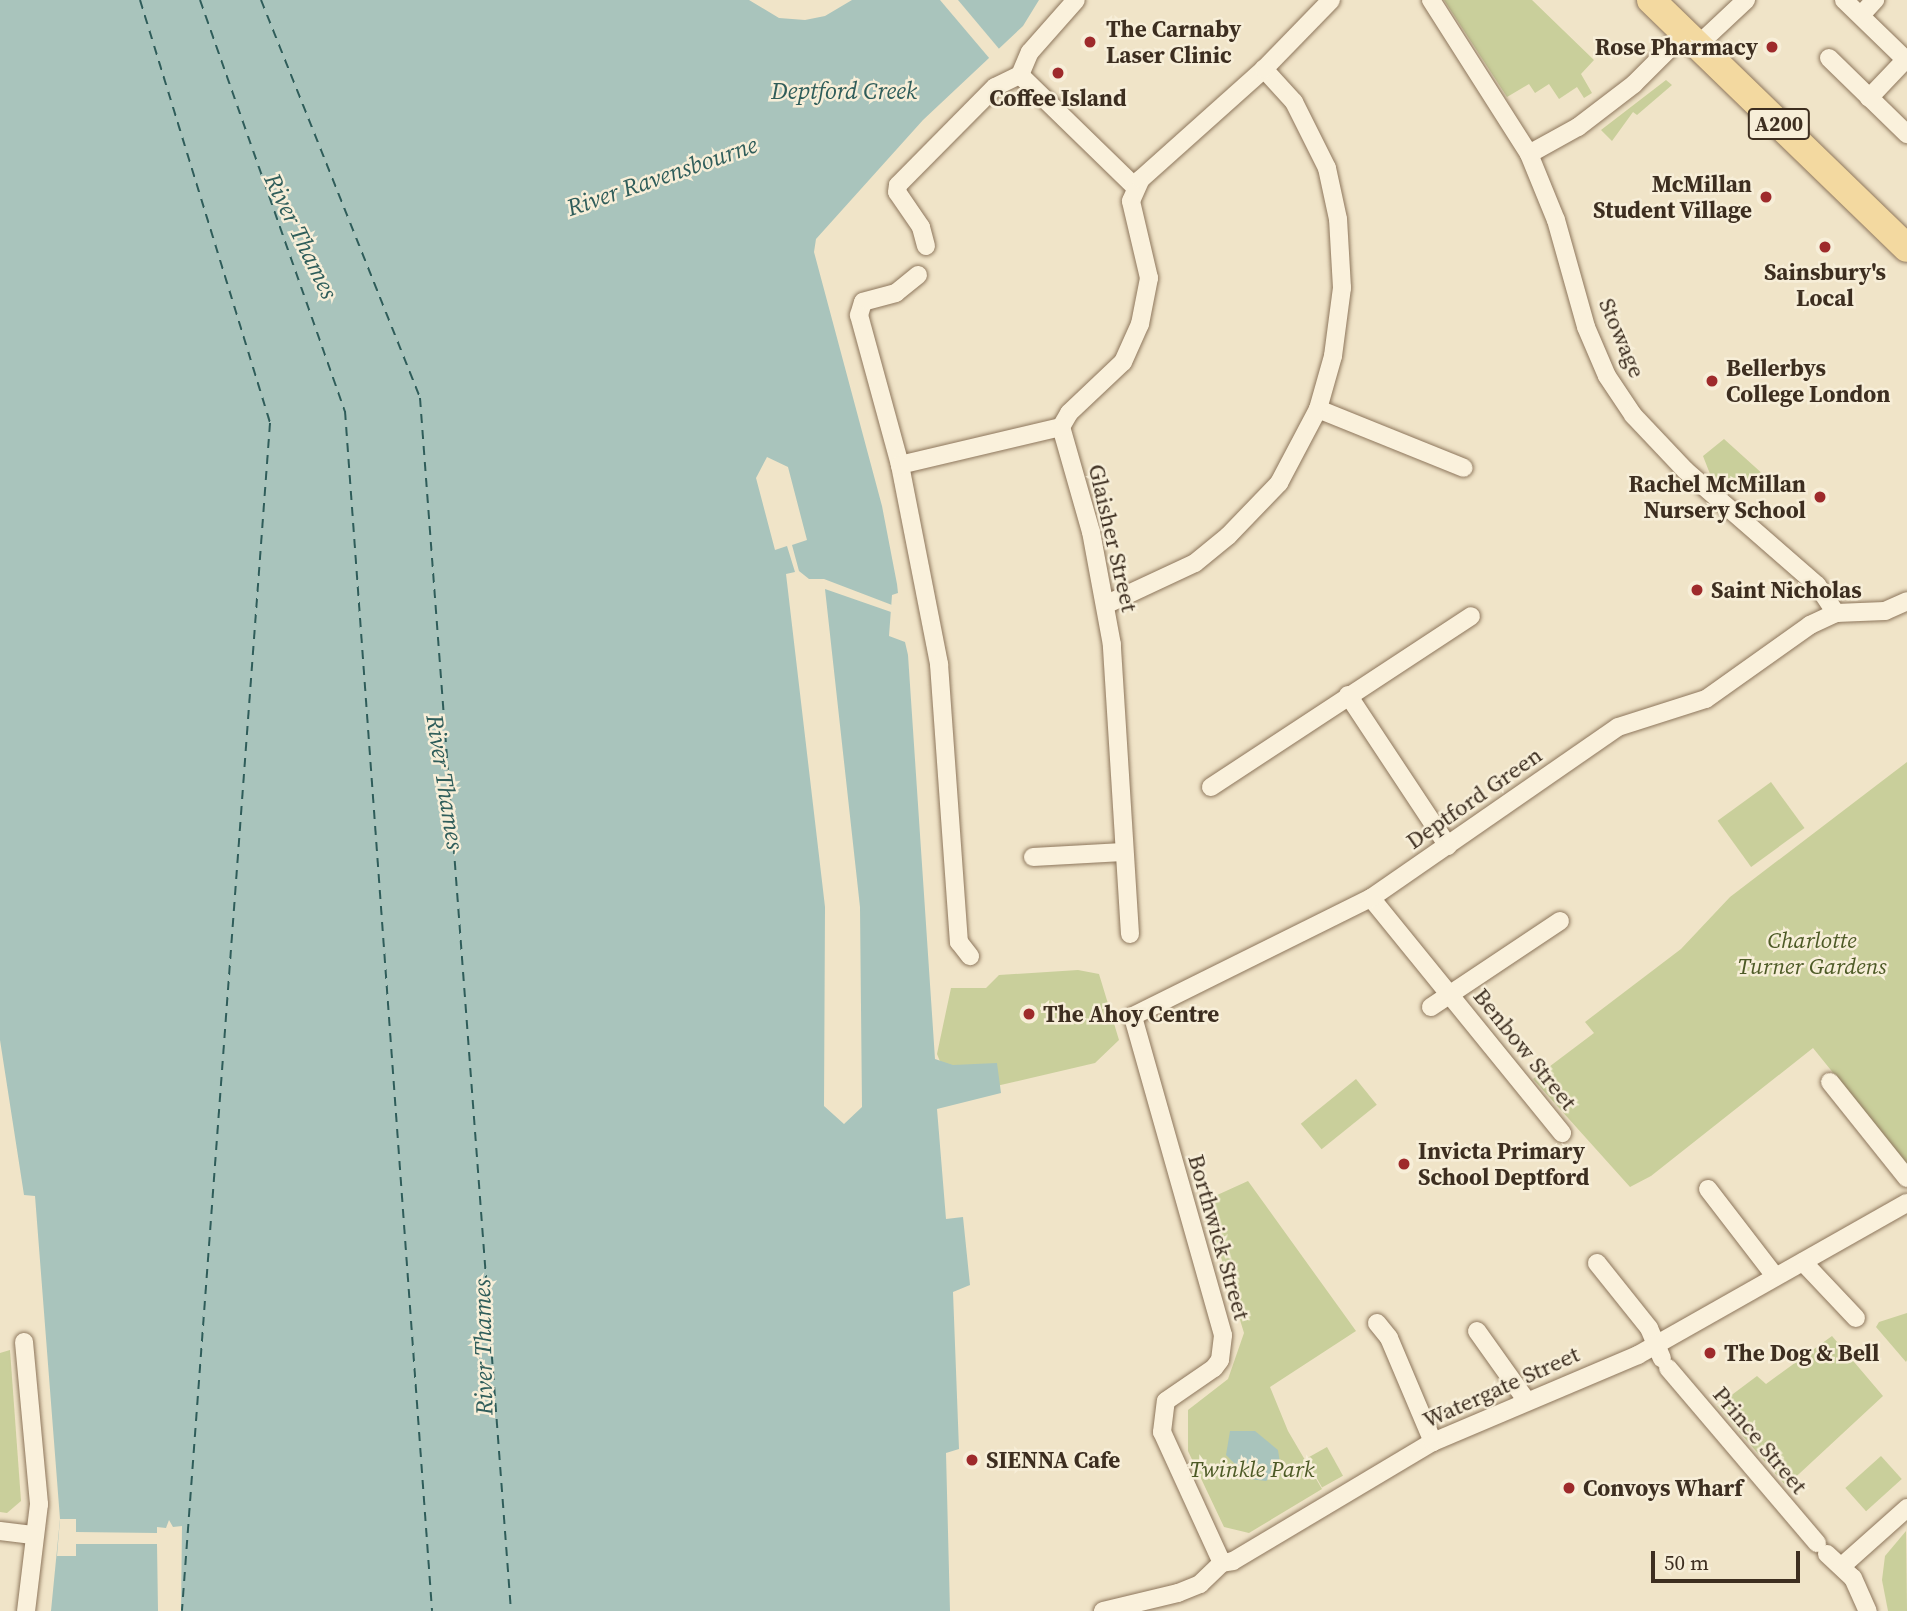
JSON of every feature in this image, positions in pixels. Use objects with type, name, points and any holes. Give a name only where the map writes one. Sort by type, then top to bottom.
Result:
[{"type":"main road","name":"A200","points":[[1651,0],[1907,248]]},
{"type":"street","points":[[926,246],[921,227],[897,192],[898,185],[995,87],[1020,75],[1030,51],[1076,0]]},
{"type":"street","points":[[900,466],[1061,427],[1069,413],[1124,362],[1140,324],[1149,278],[1144,244],[1132,212],[1136,188],[1264,69],[1331,0]]},
{"type":"street","name":"Stowage","points":[[1431,0],[1529,154],[1556,220],[1586,327],[1607,376],[1633,415],[1710,492],[1817,585],[1836,613]]},
{"type":"street","points":[[1529,154],[1578,127],[1746,0]]},
{"type":"street","points":[[1844,0],[1906,60],[1870,98]]},
{"type":"street","points":[[1860,15],[1875,0]]},
{"type":"street","points":[[1829,58],[1907,134]]},
{"type":"street","points":[[1105,604],[1195,563],[1228,536],[1279,483],[1318,409],[1334,356],[1342,288],[1338,219],[1321,157],[1294,102],[1264,69]]},
{"type":"street","points":[[1020,75],[1136,188]]},
{"type":"street","points":[[918,275],[896,293],[863,302],[859,315],[900,466],[939,664],[959,942],[970,956]]},
{"type":"street","points":[[1318,409],[1464,468]]},
{"type":"street","name":"Glaisher Street","points":[[1061,427],[1091,532],[1118,694],[1123,852],[1130,934]]},
{"type":"street","points":[[1836,613],[1885,611],[1906,603]]},
{"type":"street","name":"Deptford Green","points":[[1133,1016],[1371,898],[1618,727],[1706,699],[1810,625],[1836,613]]},
{"type":"street","points":[[1211,787],[1471,616]]},
{"type":"street","points":[[1348,695],[1448,846]]},
{"type":"street","points":[[1033,857],[1123,852]]},
{"type":"street","name":"Benbow Street","points":[[1371,898],[1562,1133]]},
{"type":"street","name":"Benbow Street","points":[[1431,1007],[1560,921]]},
{"type":"street","name":"Borthwick Street","points":[[1133,1016],[1223,1335],[1220,1360],[1213,1368],[1166,1401],[1162,1432],[1222,1563]]},
{"type":"street","points":[[1830,1082],[1907,1178]]},
{"type":"street","points":[[1708,1189],[1775,1276]]},
{"type":"street","name":"Watergate Street","points":[[1103,1611],[1178,1593],[1200,1584],[1222,1563],[1233,1560],[1433,1442],[1525,1400],[1662,1357],[1775,1276],[1907,1203]]},
{"type":"street","points":[[1803,1262],[1856,1318]]},
{"type":"street","name":"Prince Street","points":[[1597,1263],[1649,1328],[1662,1357],[1822,1548],[1842,1566],[1868,1611]]},
{"type":"street","points":[[1377,1323],[1389,1338],[1433,1442]]},
{"type":"street","points":[[1477,1331],[1525,1400]]},
{"type":"street","points":[[24,1342],[39,1504],[26,1611]]},
{"type":"street","points":[[1842,1566],[1907,1508]]},
{"type":"street","points":[[0,1531],[35,1535]]},
{"type":"green space","points":[[1444,0],[1532,0],[1594,60],[1581,74],[1592,93],[1584,98],[1577,87],[1559,99],[1549,84],[1535,93],[1529,84],[1507,97]]},
{"type":"green space","points":[[1666,80],[1672,85],[1637,115],[1633,112],[1612,141],[1601,130]]},
{"type":"green space","points":[[1724,439],[1765,476],[1749,493],[1737,482],[1728,491],[1710,474],[1703,456]]},
{"type":"green space","name":"Charlotte Turner Gardens","points":[[1907,762],[1907,1164],[1813,1048],[1651,1176],[1630,1187],[1533,1079],[1594,1033],[1585,1022],[1681,949],[1730,897]]},
{"type":"green space","points":[[1771,782],[1805,828],[1751,867],[1718,821]]},
{"type":"green space","name":"The Ahoy Centre","points":[[1078,970],[1099,974],[1119,1040],[1095,1063],[992,1087],[949,1084],[937,1054],[951,988],[986,988],[999,975]]},
{"type":"green space","points":[[1356,1079],[1377,1105],[1322,1149],[1301,1124]]},
{"type":"green space","name":"Twinkle Park","points":[[1248,1181],[1356,1331],[1270,1387],[1288,1431],[1322,1489],[1249,1533],[1224,1527],[1188,1451],[1188,1410],[1228,1379],[1244,1333],[1204,1201]]},
{"type":"green space","points":[[1907,1313],[1906,1362],[1876,1327],[1879,1322]]},
{"type":"green space","points":[[1832,1336],[1883,1396],[1786,1486],[1717,1406],[1757,1376],[1766,1384]]},
{"type":"green space","points":[[10,1350],[21,1501],[7,1513],[0,1512],[0,1353]]},
{"type":"green space","points":[[1327,1447],[1343,1476],[1322,1487],[1306,1459]]},
{"type":"green space","points":[[1881,1456],[1902,1479],[1866,1511],[1845,1488]]},
{"type":"green space","points":[[1906,1531],[1907,1611],[1888,1611],[1882,1580],[1885,1556]]},
{"type":"water","points":[[0,0],[749,0],[779,18],[805,20],[825,16],[852,0],[1039,0],[1023,26],[923,120],[816,239],[814,252],[882,506],[898,593],[892,595],[889,636],[905,642],[908,655],[935,1059],[953,1065],[997,1063],[1001,1093],[937,1109],[946,1219],[963,1217],[970,1285],[953,1292],[959,1449],[946,1453],[950,1611],[51,1611],[60,1519],[35,1196],[24,1195],[0,1040]]},
{"type":"water","points":[[1230,1431],[1255,1431],[1278,1450],[1281,1470],[1266,1481],[1250,1479],[1226,1455]]},
{"type":"pier","points":[[940,0],[958,0],[1000,50],[990,59]]},
{"type":"pier","points":[[767,457],[788,467],[807,540],[792,545],[799,571],[809,579],[824,579],[892,605],[891,612],[825,589],[860,907],[862,1107],[844,1124],[824,1106],[825,907],[786,574],[795,572],[787,546],[775,550],[756,478]]},
{"type":"pier","points":[[60,1519],[76,1519],[76,1532],[157,1533],[157,1527],[166,1528],[169,1520],[173,1527],[182,1526],[181,1611],[158,1611],[157,1544],[76,1544],[76,1556],[57,1556]]},
{"type":"ferry route","points":[[140,0],[270,423],[182,1611]]},
{"type":"ferry route","points":[[200,0],[345,411],[432,1611]]},
{"type":"ferry route","points":[[261,0],[420,398],[511,1611]]},
{"type":"place","name":"The Carnaby Laser Clinic","points":[[1090,42]]},
{"type":"place","name":"Rose Pharmacy","points":[[1772,47]]},
{"type":"place","name":"Coffee Island","points":[[1058,73]]},
{"type":"place","name":"McMillan Student Village","points":[[1766,197]]},
{"type":"place","name":"Sainsbury's Local","points":[[1825,247]]},
{"type":"place","name":"Bellerbys College London","points":[[1712,381]]},
{"type":"place","name":"Rachel McMillan Nursery School","points":[[1820,497]]},
{"type":"place","name":"Saint Nicholas","points":[[1697,590]]},
{"type":"place","name":"The Ahoy Centre","points":[[1029,1014]]},
{"type":"place","name":"Invicta Primary School Deptford","points":[[1404,1164]]},
{"type":"place","name":"The Dog & Bell","points":[[1710,1353]]},
{"type":"place","name":"SIENNA Cafe","points":[[972,1460]]},
{"type":"place","name":"Convoys Wharf","points":[[1569,1488]]},
{"type":"water label","name":"Deptford Creek","points":[[844,91]]},
{"type":"water label","name":"River Ravensbourne","points":[[662,176]]},
{"type":"water label","name":"River Thames","points":[[301,236]]},
{"type":"water label","name":"River Thames","points":[[445,782]]},
{"type":"water label","name":"River Thames","points":[[483,1347]]}]
